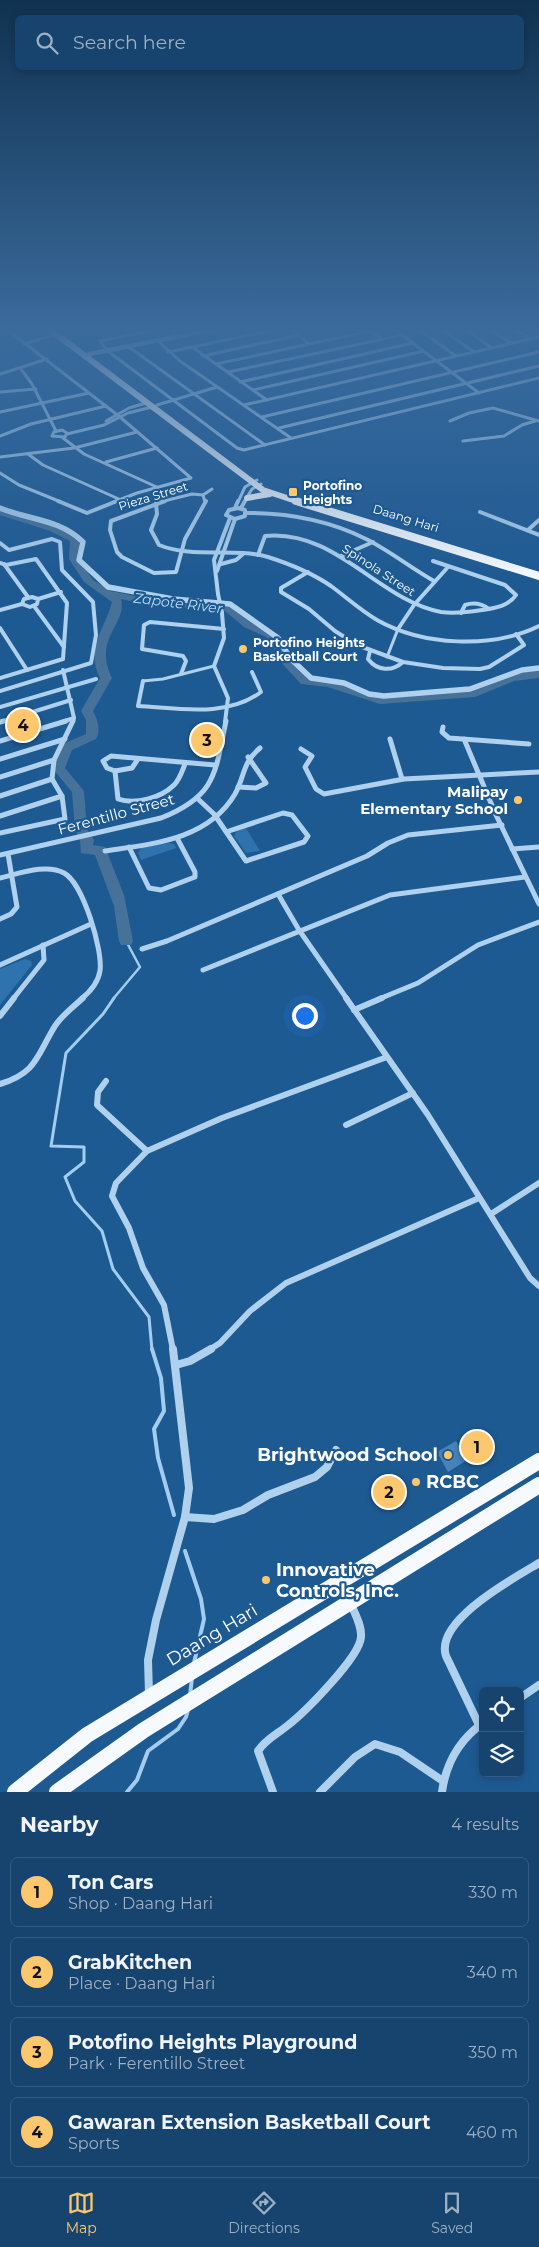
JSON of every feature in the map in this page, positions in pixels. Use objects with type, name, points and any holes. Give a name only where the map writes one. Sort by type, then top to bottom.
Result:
[{"type":"main road","name":"Daang Hari","points":[[161,412],[272,493],[539,571]]},
{"type":"main road","name":"Daang Hari","points":[[257,483],[539,576]]},
{"type":"main road","points":[[247,498],[272,493]]},
{"type":"main road","name":"Daang Hari","points":[[15,1792],[87,1735],[178,1678],[539,1461]]},
{"type":"main road","points":[[57,1792],[101,1759],[173,1711],[539,1485]]},
{"type":"street","points":[[44,412],[56,431],[67,433],[104,425],[119,416],[132,412]]},
{"type":"street","points":[[0,436],[48,420],[83,412]]},
{"type":"street","points":[[0,473],[19,486],[87,513],[191,478],[113,412]]},
{"type":"street","points":[[119,416],[132,412]]},
{"type":"street","points":[[188,412],[237,448],[244,450],[401,412]]},
{"type":"street","points":[[219,412],[265,445]]},
{"type":"street","points":[[254,412],[291,438]]},
{"type":"street","points":[[262,417],[285,412]]},
{"type":"street","points":[[278,428],[347,412]]},
{"type":"street","points":[[450,421],[475,412]]},
{"type":"street","points":[[504,412],[538,421]]},
{"type":"street","points":[[463,441],[504,436],[522,424],[538,421]]},
{"type":"street","points":[[56,431],[52,434],[52,437],[63,438],[74,448],[149,480],[159,488]]},
{"type":"street","points":[[0,457],[74,448],[137,432]]},
{"type":"street","points":[[63,438],[67,433]]},
{"type":"street","points":[[106,462],[157,448]]},
{"type":"street","points":[[28,454],[44,465],[121,500]]},
{"type":"street","points":[[241,508],[257,483]]},
{"type":"street","points":[[235,508],[245,487],[257,483]]},
{"type":"street","points":[[182,550],[190,528],[206,501],[203,495],[212,490]]},
{"type":"street","name":"Pieza Street","points":[[182,550],[179,568],[170,574],[154,573],[128,562],[117,552],[109,523],[114,518],[156,503],[192,494],[203,495]]},
{"type":"street","points":[[156,503],[157,514],[151,528],[153,537],[160,545],[182,550],[258,555],[308,572],[329,583],[366,613],[398,629],[422,636],[455,640],[486,640],[538,627]]},
{"type":"street","points":[[0,508],[10,513],[51,522],[78,536],[83,542],[79,560],[108,588],[173,599],[230,604],[278,638],[290,658],[311,678],[344,682],[369,694],[384,696],[470,688],[522,670],[539,668]]},
{"type":"street","points":[[247,513],[243,518],[235,519],[226,515],[227,511],[241,508],[247,513],[285,514],[304,517],[341,528],[373,542],[434,581]]},
{"type":"street","points":[[480,512],[539,535]]},
{"type":"street","points":[[228,708],[225,690],[214,666],[224,638],[224,629],[218,594],[217,570],[214,564],[230,518]]},
{"type":"street","points":[[217,570],[221,564],[235,519]]},
{"type":"street","points":[[528,530],[539,520]]},
{"type":"street","name":"Spinola Street","points":[[258,555],[263,538],[275,536],[301,541],[341,556],[414,605],[442,612],[462,613],[489,609],[512,601],[516,595],[505,585],[448,567]]},
{"type":"street","points":[[0,543],[9,550],[52,539],[60,542],[62,570],[93,602],[96,635],[92,661],[88,664],[0,690]]},
{"type":"street","points":[[341,556],[373,542]]},
{"type":"street","points":[[221,564],[236,560],[243,554]]},
{"type":"street","points":[[0,678],[63,659],[68,603],[61,592],[35,557],[2,564],[28,597]]},
{"type":"street","points":[[387,657],[398,629],[414,605],[448,567],[433,561]]},
{"type":"street","points":[[308,572],[281,588],[281,592],[309,609],[335,631],[370,652],[403,662],[443,668],[484,668],[524,645],[516,634]]},
{"type":"street","points":[[22,604],[22,600],[28,597],[38,599],[61,592]]},
{"type":"street","points":[[0,610],[22,604],[34,606],[38,599]]},
{"type":"street","points":[[462,613],[465,605],[472,602],[480,603],[489,609]]},
{"type":"street","points":[[34,606],[64,647]]},
{"type":"street","points":[[181,674],[186,661],[183,656],[142,649],[144,625],[150,622],[224,629]]},
{"type":"street","points":[[0,628],[27,670]]},
{"type":"street","points":[[59,640],[65,638]]},
{"type":"street","points":[[370,652],[368,659],[378,668],[395,668],[403,662]]},
{"type":"street","points":[[214,666],[143,680],[138,706],[228,708],[245,704],[261,692],[252,672]]},
{"type":"street","points":[[0,833],[65,819],[62,796],[52,779],[54,760],[74,718],[64,670]]},
{"type":"street","points":[[0,707],[96,678]]},
{"type":"street","points":[[0,722],[70,700]]},
{"type":"street","name":"Ferentillo Street","points":[[0,855],[95,834],[176,813],[198,799],[210,786],[228,708]]},
{"type":"street","points":[[0,741],[74,718]]},
{"type":"street","points":[[443,727],[442,732],[446,737],[529,744]]},
{"type":"street","points":[[0,760],[65,739]]},
{"type":"street","points":[[390,739],[402,779]]},
{"type":"street","points":[[464,739],[512,849],[539,904]]},
{"type":"street","points":[[105,851],[177,838],[194,832],[227,807],[238,787],[248,757],[260,748]]},
{"type":"street","points":[[301,749],[312,756],[305,767],[316,789],[324,794],[361,784],[402,779],[539,772]]},
{"type":"street","points":[[138,759],[132,768],[116,771],[107,768],[103,761],[111,756],[185,764],[216,765]]},
{"type":"street","points":[[238,787],[256,788],[266,783],[248,757]]},
{"type":"street","points":[[0,776],[54,760]]},
{"type":"street","points":[[116,771],[118,799],[130,802],[165,792],[175,784],[185,764]]},
{"type":"street","points":[[0,796],[52,779]]},
{"type":"street","points":[[0,816],[62,796]]},
{"type":"street","points":[[198,799],[216,816],[240,856],[246,860],[251,861],[304,842],[308,836],[292,815],[283,813],[226,832]]},
{"type":"street","points":[[142,949],[167,941],[367,856],[388,843],[408,835],[502,825]]},
{"type":"street","points":[[129,847],[149,888],[151,890],[161,890],[195,877],[195,872],[177,838]]},
{"type":"street","points":[[512,849],[539,847]]},
{"type":"street","points":[[0,919],[11,914],[18,907],[8,854]]},
{"type":"street","points":[[0,878],[46,869],[63,872],[71,876],[83,894],[101,964],[96,983],[58,1021],[33,1067],[25,1074],[0,1084]]},
{"type":"street","points":[[203,970],[390,895],[525,877]]},
{"type":"street","points":[[278,894],[299,930],[413,1093],[530,1278],[539,1286]]},
{"type":"street","points":[[354,1010],[418,983],[478,945],[539,922]]},
{"type":"street","points":[[0,964],[91,924]]},
{"type":"street","points":[[0,1016],[44,960],[43,945]]},
{"type":"street","points":[[149,1696],[148,1660],[156,1620],[185,1517],[189,1488],[176,1365],[164,1304],[143,1268],[129,1228],[112,1196],[116,1183],[147,1151],[222,1118],[387,1057]]},
{"type":"street","points":[[106,1081],[98,1092],[97,1105],[147,1151]]},
{"type":"street","points":[[346,1124],[413,1093]]},
{"type":"street","points":[[491,1214],[539,1183]]},
{"type":"street","points":[[176,1365],[190,1361],[220,1343],[250,1311],[286,1283],[479,1198]]},
{"type":"street","points":[[185,1517],[214,1519],[243,1510],[268,1495],[315,1477],[327,1467],[336,1450]]},
{"type":"street","points":[[479,1720],[446,1656],[444,1645],[448,1633],[482,1600],[539,1563]]},
{"type":"street","points":[[272,1792],[258,1751],[261,1745],[290,1724],[322,1693],[361,1644],[362,1632],[350,1602]]},
{"type":"street","points":[[524,1695],[539,1685]]},
{"type":"street","points":[[442,1792],[443,1781],[450,1759],[459,1746],[479,1726]]},
{"type":"street","points":[[320,1792],[362,1750],[375,1744],[388,1746],[443,1781]]},
{"type":"shaded area","points":[[33,714],[40,727],[12,735],[6,723]]},
{"type":"shaded area","points":[[246,828],[260,851],[246,853],[234,836],[237,831]]},
{"type":"shaded area","points":[[169,843],[174,844],[176,848],[141,860],[138,853],[141,848]]},
{"type":"shaded area","points":[[25,959],[31,961],[32,965],[0,1005],[0,969]]},
{"type":"building","points":[[456,1441],[467,1460],[448,1472],[437,1452]]},
{"type":"building","points":[[392,1473],[405,1500],[387,1511],[374,1483]]},
{"type":"waterway","name":"Zapote River","points":[[0,512],[53,529],[75,540],[74,559],[89,582],[108,593]]},
{"type":"waterway","name":"Zapote River","points":[[108,593],[144,601],[228,608],[248,625],[270,635],[279,646],[282,657],[305,681],[329,683],[380,700],[475,693],[512,678],[539,674]]},
{"type":"waterway","points":[[108,593],[117,601],[112,621],[99,652],[100,663],[106,678],[87,711],[92,720],[92,736],[67,747],[59,769],[78,791],[81,829],[87,840],[86,849],[100,851],[121,906],[126,941]]},
{"type":"waterway","points":[[113,999],[140,967],[126,941]]},
{"type":"waterway","points":[[114,998],[103,1014],[66,1053],[51,1146],[84,1147],[84,1162],[65,1177],[75,1201],[102,1231],[113,1269],[149,1317],[152,1350]]},
{"type":"waterway","points":[[152,1349],[161,1378],[164,1411],[154,1429],[158,1458],[174,1515]]},
{"type":"waterway","points":[[185,1551],[201,1599],[204,1619],[194,1663]]},
{"type":"waterway","points":[[190,1695],[192,1678]]},
{"type":"waterway","points":[[127,1792],[137,1780],[148,1751],[178,1729],[188,1710]]},
{"type":"place","name":"Portofino Heights","points":[[293,492]]},
{"type":"place","name":"Portofino Heights Basketball Court","points":[[243,649]]},
{"type":"place","name":"Gawaran Extension Basketball Court","points":[[23,725]]},
{"type":"place","name":"Potofino Heights Playground","points":[[207,740]]},
{"type":"place","name":"Malipay Elementary School","points":[[518,800]]},
{"type":"place","name":"Ton Cars","points":[[477,1447]]},
{"type":"place","name":"Brightwood School","points":[[448,1455]]},
{"type":"place","name":"RCBC","points":[[416,1482]]},
{"type":"place","name":"GrabKitchen","points":[[389,1492]]},
{"type":"place","name":"Innovative Controls, Inc.","points":[[266,1580]]}]
